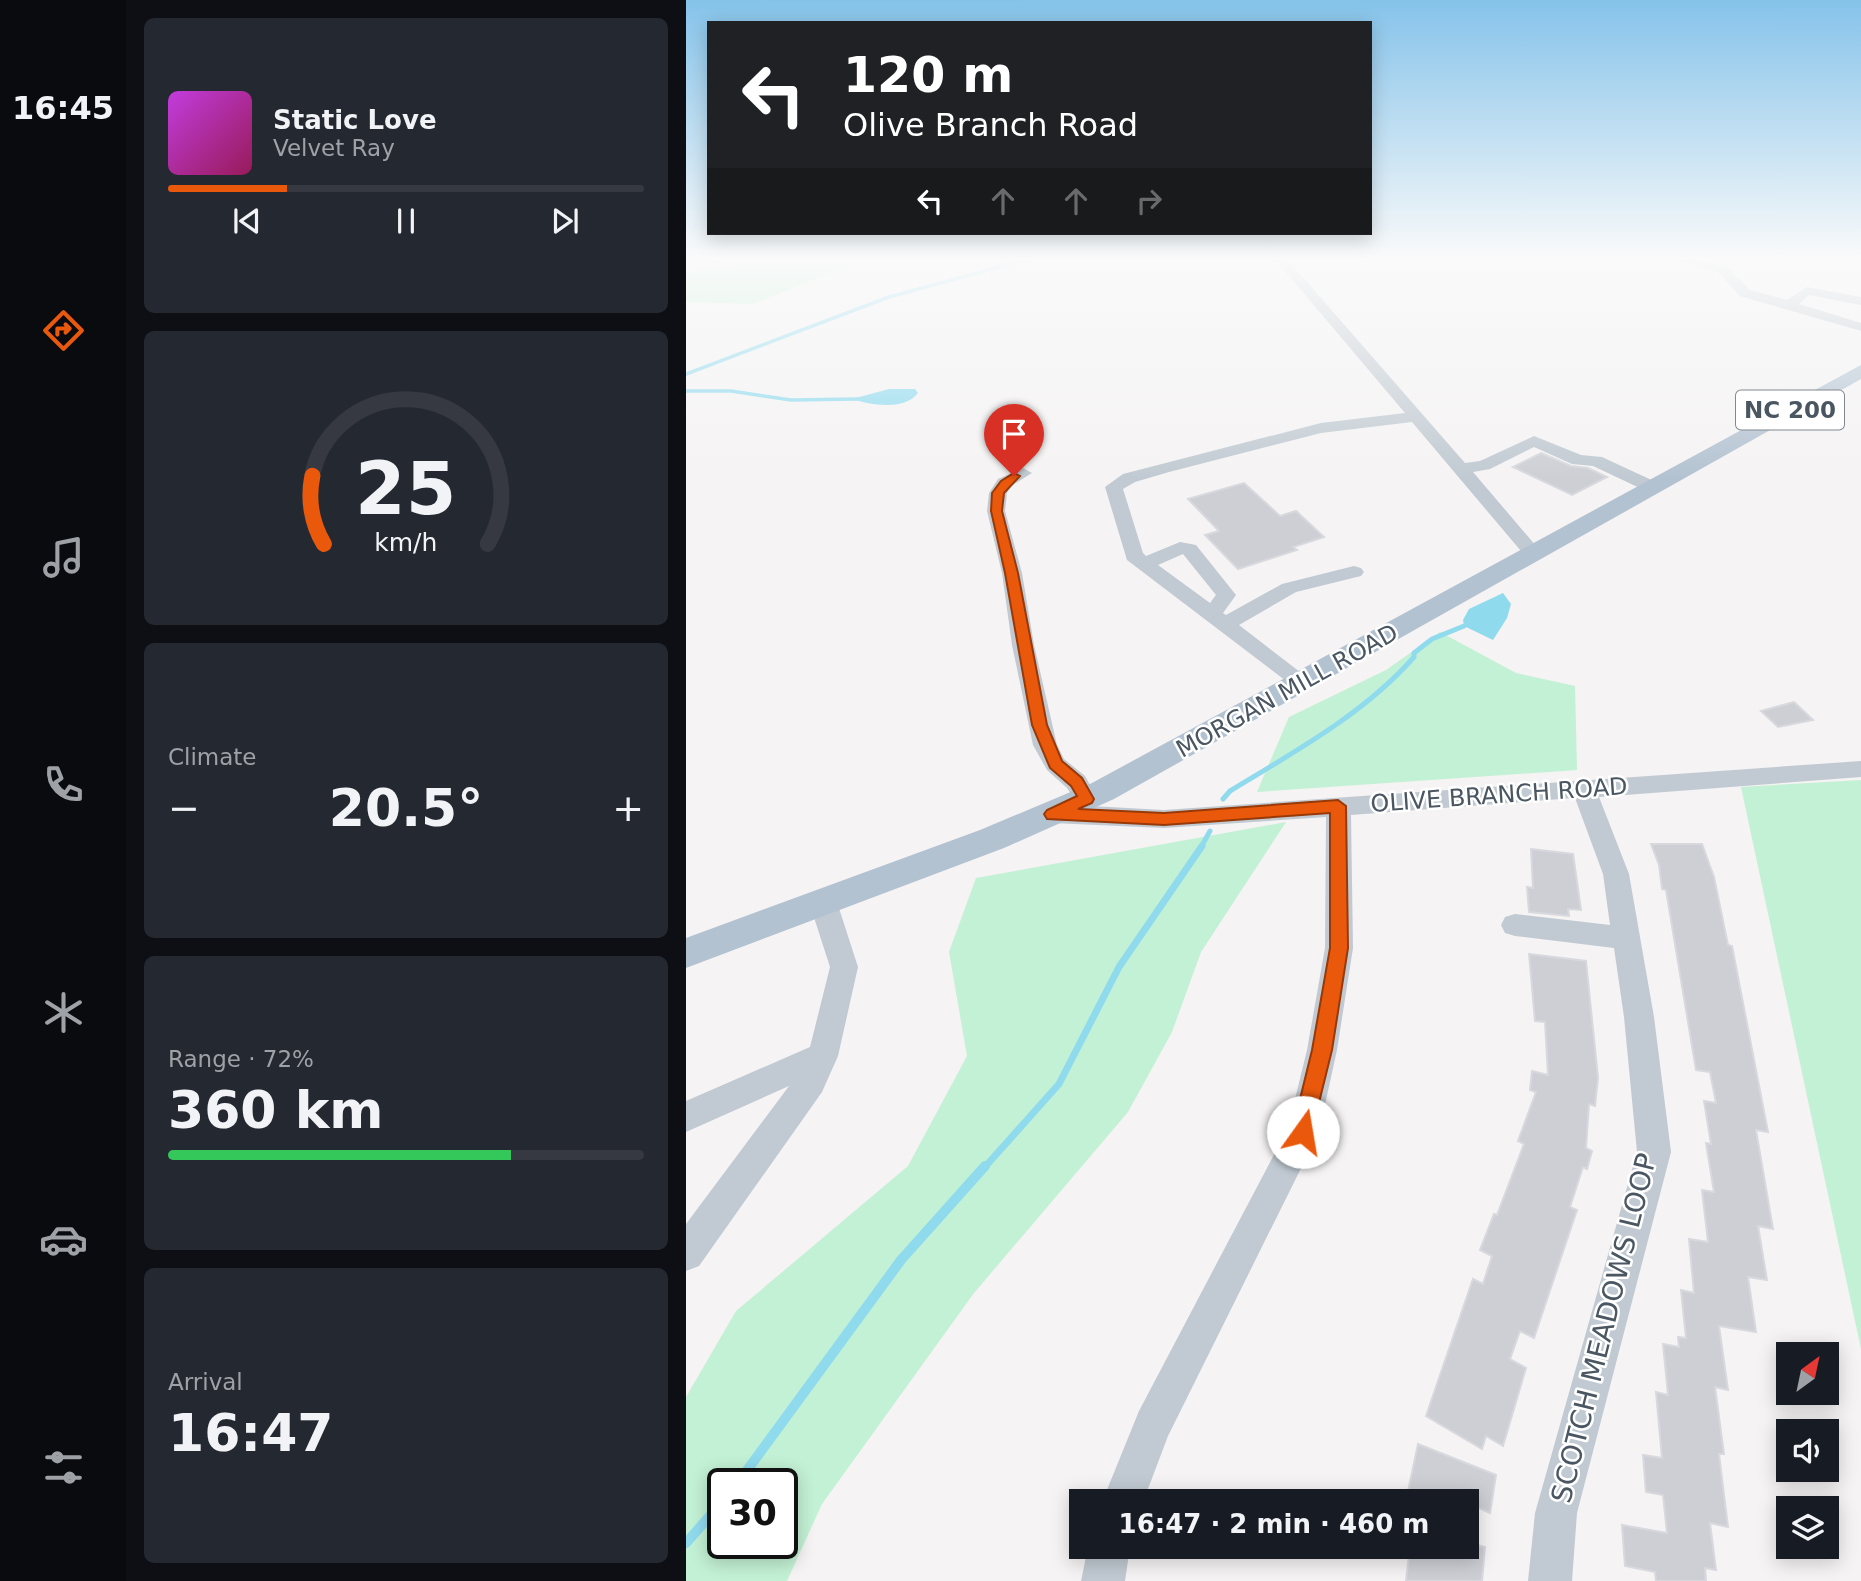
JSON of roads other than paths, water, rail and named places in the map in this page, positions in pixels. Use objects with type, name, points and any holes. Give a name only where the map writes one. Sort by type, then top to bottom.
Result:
[{"type":"main road","name":"MORGAN MILL ROAD","points":[[686,953],[1086,799],[1861,371]]},
{"type":"street","points":[[1343,332],[1533,554]]},
{"type":"street","points":[[1302,682],[1134,556],[1114,487],[1129,478],[1321,428],[1415,417]]},
{"type":"street","points":[[1460,469],[1484,465],[1534,441],[1578,460],[1596,461],[1652,487]]},
{"type":"street","points":[[1023,473],[1004,483],[998,493],[996,511],[1012,573],[1023,645],[1045,745],[1055,764],[1076,782],[1086,799]]},
{"type":"street","points":[[1144,564],[1180,548],[1189,550],[1226,595],[1219,619]]},
{"type":"street","points":[[1219,619],[1289,588],[1354,572]]},
{"type":"street","name":"OLIVE BRANCH ROAD","points":[[1052,814],[1164,819],[1861,769]]},
{"type":"street","name":"SCOTCH MEADOWS LOOP","points":[[1550,1581],[1556,1513],[1654,1152],[1639,1017],[1616,874],[1583,789]]},
{"type":"street","points":[[1127,1489],[1153,1425],[1303,1132],[1322,1050],[1339,948],[1338,806]]},
{"type":"street","points":[[686,1253],[811,1082],[822,1056],[844,967],[824,902]]},
{"type":"street","points":[[1515,925],[1626,938]]},
{"type":"street","points":[[686,1117],[822,1056]]},
{"type":"street","points":[[1103,1581],[1107,1559]]},
{"type":"water","points":[[889,389],[915,389],[918,393],[912,399],[887,405],[852,399]]},
{"type":"water","points":[[1503,593],[1511,604],[1507,618],[1493,640],[1464,626],[1463,620],[1469,609]]},
{"type":"waterway","points":[[686,374],[797,332]]},
{"type":"waterway","points":[[686,391],[731,391],[791,400],[858,399]]},
{"type":"waterway","points":[[1223,799],[1230,791],[1351,714],[1394,678],[1414,657],[1414,653],[1432,639],[1464,626]]},
{"type":"waterway","points":[[1201,847],[1210,831]]},
{"type":"waterway","points":[[984,1168],[1059,1084],[1119,967],[1202,846]]},
{"type":"waterway","points":[[749,1468],[901,1260],[985,1166]]},
{"type":"waterway","points":[[686,1543],[707,1519]]}]
